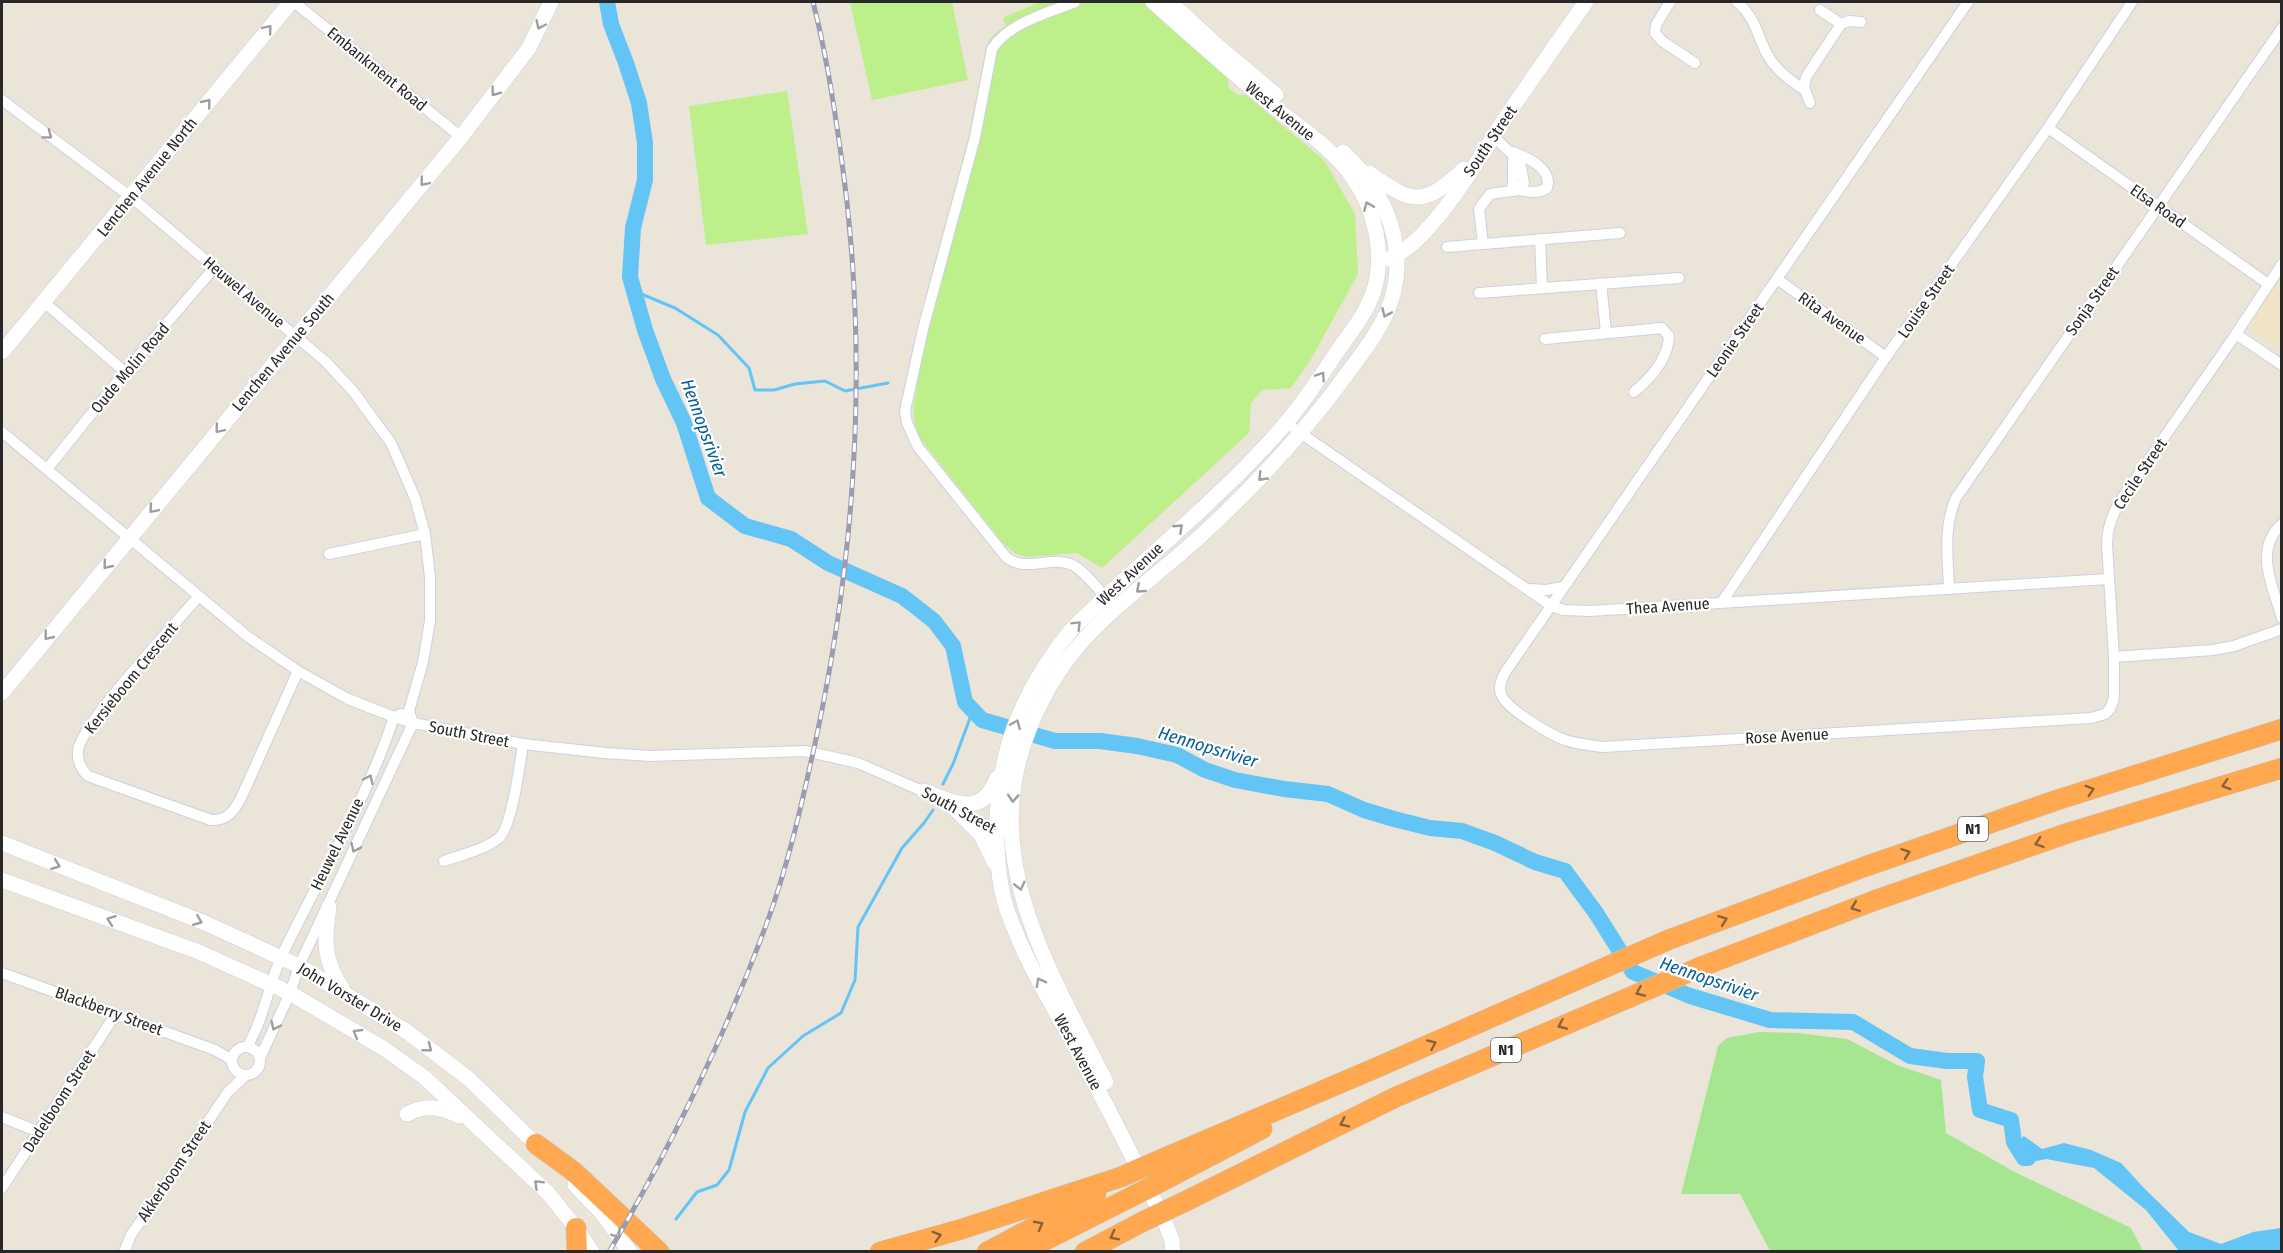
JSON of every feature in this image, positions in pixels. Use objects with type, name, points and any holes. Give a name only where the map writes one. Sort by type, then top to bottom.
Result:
[{"type":"highway","name":"N1","points":[[1022,1251],[1131,1197],[1171,1166],[1378,1067],[1668,940],[1864,867],[2057,800],[2282,729]]},
{"type":"highway","name":"N1","points":[[1085,1251],[1396,1097],[1703,966],[1876,900],[2056,837],[2282,768]]},
{"type":"highway","points":[[536,1144],[573,1171],[659,1251]]},
{"type":"highway","points":[[880,1251],[963,1229],[1121,1177],[1171,1166]]},
{"type":"highway","points":[[987,1251],[1097,1194],[1121,1177]]},
{"type":"highway","points":[[576,1228],[577,1251]]},
{"type":"street","name":"Embankment Road","points":[[292,2],[461,137]]},
{"type":"street","name":"Lenchen Avenue North","points":[[2,352],[292,2]]},
{"type":"street","name":"Lenchen Avenue South","points":[[2,693],[461,137],[529,48],[551,2]]},
{"type":"street","points":[[1075,2],[1018,26],[1000,38],[992,49],[975,137],[923,329],[905,411],[907,423],[918,447],[1006,557],[1020,564],[1059,562],[1070,564],[1077,568],[1117,609]]},
{"type":"street","name":"West Avenue","points":[[1153,2],[1239,78],[1331,152],[1348,171],[1360,187],[1371,211],[1378,263],[1373,292],[1364,312],[1314,387],[1286,423],[1242,470],[1071,630],[1051,655],[1008,761],[996,830],[999,873],[1008,914],[1017,936],[1164,1220],[1172,1240],[1173,1251]]},
{"type":"street","name":"West Avenue","points":[[1036,695],[1080,644],[1239,500],[1302,434],[1381,324],[1396,285],[1396,256],[1385,207],[1359,166],[1219,47],[1170,2]]},
{"type":"street","name":"South Street","points":[[1378,263],[1396,256],[1429,226],[1450,201],[1586,2]]},
{"type":"street","points":[[1670,2],[1656,25],[1655,33],[1662,41],[1695,63]]},
{"type":"street","points":[[1737,2],[1754,21],[1771,61],[1790,81],[1805,90]]},
{"type":"street","name":"Leonie Street","points":[[1502,678],[1550,605],[1968,2]]},
{"type":"street","name":"Louise Street","points":[[1722,603],[1886,357],[2048,128],[2132,2]]},
{"type":"street","points":[[1820,10],[1841,24]]},
{"type":"street","points":[[1810,103],[1805,90],[1806,77],[1841,24],[1849,21],[1861,22]]},
{"type":"street","name":"Sonja Street","points":[[1949,589],[1947,526],[1950,510],[1956,498],[2282,28]]},
{"type":"street","name":"Heuwel Avenue","points":[[2,100],[131,197],[326,361],[353,391],[391,443],[415,498],[425,534],[430,577],[430,621],[423,662],[409,711]]},
{"type":"street","name":"Elsa Road","points":[[2048,128],[2268,284]]},
{"type":"street","points":[[1483,243],[1480,206],[1490,194],[1515,190],[1530,193],[1547,188],[1548,177],[1540,166],[1511,153],[1493,136]]},
{"type":"street","points":[[1359,166],[1393,190],[1402,194],[1422,196],[1441,190],[1484,150]]},
{"type":"street","points":[[1511,153],[1515,190]]},
{"type":"street","points":[[1447,247],[1620,233]]},
{"type":"street","points":[[1540,239],[1542,287]]},
{"type":"street","name":"Cecile Street","points":[[2104,714],[2110,709],[2114,698],[2108,529],[2120,501],[2282,264]]},
{"type":"street","name":"Oude Molin Road","points":[[47,469],[124,372],[214,268]]},
{"type":"street","points":[[1479,293],[1679,278]]},
{"type":"street","name":"Rita Avenue","points":[[1777,279],[1886,357]]},
{"type":"street","points":[[1601,284],[1606,332]]},
{"type":"street","points":[[44,302],[124,372]]},
{"type":"street","points":[[1545,339],[1662,328],[1667,331],[1669,340],[1661,363],[1634,392]]},
{"type":"street","points":[[2236,334],[2282,365]]},
{"type":"street","name":"Thea Avenue","points":[[1286,423],[1550,605],[1563,610],[1590,611],[2108,579]]},
{"type":"street","name":"South Street","points":[[2,432],[128,539],[248,636],[298,671],[348,699],[413,723],[523,744],[650,756],[805,751],[858,763],[924,791],[1012,838]]},
{"type":"street","points":[[2282,524],[2271,536],[2265,554],[2282,618]]},
{"type":"street","points":[[329,554],[425,534]]},
{"type":"street","points":[[1527,589],[1546,590],[1563,587]]},
{"type":"street","name":"Kersieboom Crescent","points":[[198,597],[107,703],[84,734],[78,751],[80,765],[88,776],[211,820],[225,818],[235,809],[241,798],[298,671]]},
{"type":"street","points":[[2114,657],[2225,648],[2282,629]]},
{"type":"street","name":"Rose Avenue","points":[[1502,678],[1500,692],[1504,700],[1551,735],[1576,743],[1602,747],[2091,718],[2104,714]]},
{"type":"street","points":[[394,717],[409,711],[413,723]]},
{"type":"street","name":"Heuwel Avenue","points":[[272,985],[281,956],[381,754],[394,717]]},
{"type":"street","name":"Heuwel Avenue","points":[[290,993],[299,966],[413,723]]},
{"type":"street","points":[[444,861],[482,847],[503,834],[509,819],[523,744]]},
{"type":"street","points":[[924,791],[963,805],[981,802],[989,796],[1008,761]]},
{"type":"street","name":"West Avenue","points":[[1008,761],[1012,797],[1012,838],[1017,874],[1034,933],[1175,1224],[1181,1251]]},
{"type":"street","points":[[955,809],[985,840],[999,873]]},
{"type":"street","name":"John Vorster Drive","points":[[2,843],[205,923],[281,956],[406,1031],[469,1079],[536,1144],[601,1212],[630,1251]]},
{"type":"street","name":"John Vorster Drive","points":[[2,880],[199,952],[290,993],[383,1048],[424,1077],[548,1193],[592,1251]]},
{"type":"street","points":[[328,907],[326,949],[333,975],[344,992]]},
{"type":"street","name":"Blackberry Street","points":[[2,972],[215,1050],[233,1060]]},
{"type":"street","points":[[272,985],[258,1028],[247,1047],[233,1060],[246,1075],[255,1072],[258,1068],[290,993]]},
{"type":"street","name":"Dadelboom Street","points":[[2,1188],[116,1015]]},
{"type":"street","points":[[247,1047],[255,1050],[260,1059]]},
{"type":"street","name":"Akkerboom Street","points":[[228,1092],[233,1060]]},
{"type":"street","name":"Akkerboom Street","points":[[124,1251],[131,1235],[228,1092],[246,1075]]},
{"type":"street","points":[[407,1114],[422,1107],[435,1107],[473,1122]]},
{"type":"street","points":[[2,1117],[39,1132]]},
{"type":"shaded area","points":[[2281,276],[2281,351],[2247,326]]},
{"type":"green space","points":[[850,2],[952,2],[968,80],[872,100]]},
{"type":"green space","points":[[1039,2],[1143,2],[1228,79],[1229,88],[1238,95],[1246,95],[1324,160],[1355,214],[1358,274],[1311,359],[1291,388],[1262,390],[1251,403],[1249,433],[1102,568],[1077,553],[1026,557],[1014,553],[1002,542],[918,436],[913,412],[917,388],[905,384],[932,272],[969,136],[990,39],[1006,26],[1003,18]]},
{"type":"green space","points":[[787,91],[808,234],[706,245],[689,106]]},
{"type":"green space","points":[[1759,1032],[1798,1033],[1847,1039],[1897,1065],[1941,1080],[1946,1133],[2015,1172],[2131,1228],[2143,1251],[1770,1251],[1740,1194],[1681,1194],[1718,1046],[1727,1038]]},
{"type":"water","points":[[2024,1136],[2042,1149],[2064,1143],[2091,1150],[2121,1163],[2189,1232],[2221,1244],[2253,1232],[2281,1228],[2281,1251],[2179,1251],[2146,1210],[2094,1168],[2046,1159],[2022,1164],[2012,1146]]},
{"type":"waterway","name":"Hennopsrivier","points":[[607,2],[611,24],[639,103],[645,143],[645,180],[633,228],[630,277],[645,330],[663,379],[684,423],[708,498],[745,526],[791,539],[828,563],[902,596],[934,621],[953,646],[965,702],[982,720],[1055,741],[1100,741],[1137,746],[1177,755],[1205,770],[1235,780],[1328,794],[1364,810],[1394,819],[1430,828],[1462,831],[1495,843],[1535,862],[1565,871],[1596,913],[1633,972],[1690,996],[1770,1020],[1853,1022],[1910,1056],[1947,1061],[1977,1061],[1975,1077],[1980,1110],[2011,1120],[2014,1142],[2024,1158],[2028,1158]]},
{"type":"waterway","points":[[634,291],[675,308],[718,335],[749,368],[755,390],[774,390],[795,384],[825,381],[845,391],[888,383]]},
{"type":"waterway","points":[[943,784],[973,710]]},
{"type":"waterway","points":[[676,1219],[697,1192],[717,1185],[729,1170],[745,1112],[768,1068],[803,1036],[841,1013],[855,980],[858,927],[902,848],[933,810]]},
{"type":"railway","points":[[609,1252],[694,1093],[731,1012],[765,928],[794,835],[830,667],[849,522],[854,449],[855,302],[850,228],[841,155],[829,78],[813,2]]}]
